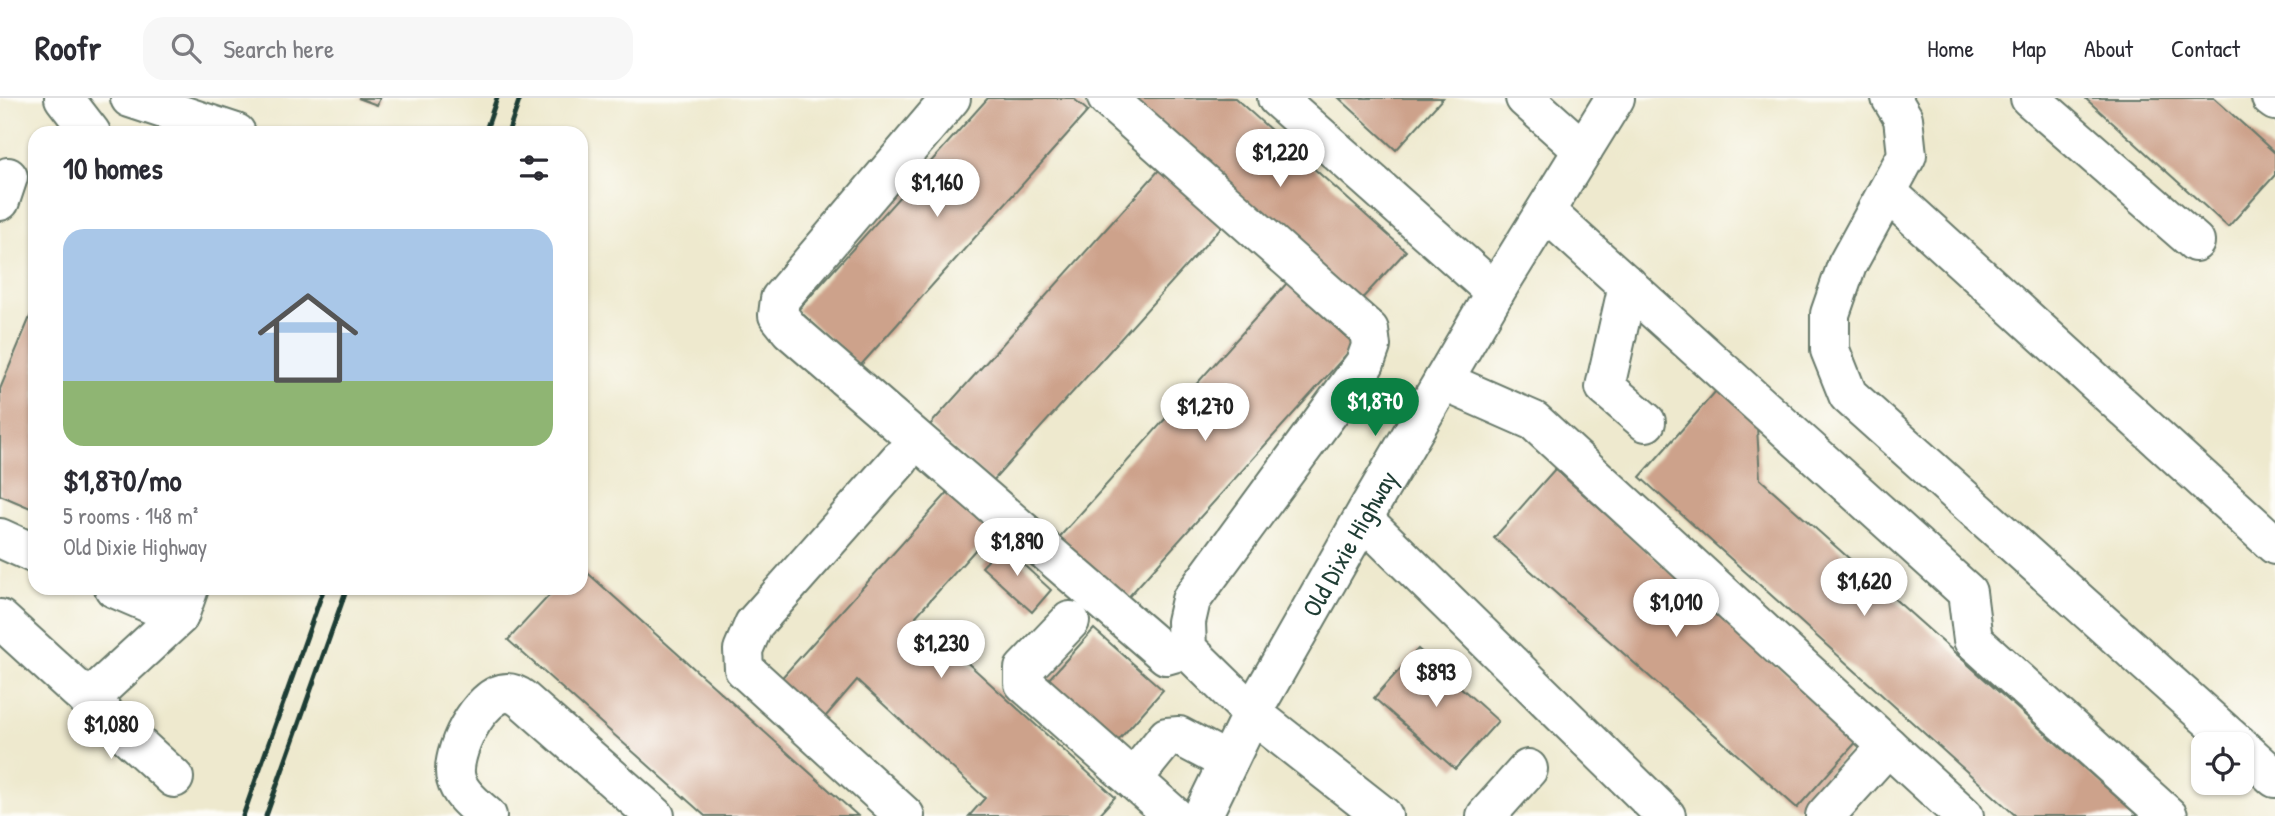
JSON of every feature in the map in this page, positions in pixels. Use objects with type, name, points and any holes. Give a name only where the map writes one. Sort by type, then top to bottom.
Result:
[{"type":"street","points":[[64,98],[86,126]]},
{"type":"street","points":[[130,98],[215,126]]},
{"type":"street","points":[[951,98],[780,299],[778,315],[790,330],[1166,655],[1187,649]]},
{"type":"street","points":[[1107,98],[1369,330],[1371,346],[1365,363],[1191,600],[1186,622],[1187,649],[1252,713],[1383,816]]},
{"type":"street","points":[[1277,98],[1495,292]]},
{"type":"street","points":[[1525,98],[1583,149]]},
{"type":"street","name":"Old Dixie Highway","points":[[1202,816],[1252,713],[1363,519],[1495,292],[1615,98]]},
{"type":"street","points":[[1891,98],[1903,118],[1907,155],[1847,265],[1830,314],[1830,351],[1848,395],[2224,732]]},
{"type":"street","points":[[2031,98],[2194,242]]},
{"type":"street","points":[[1887,192],[2275,545]]},
{"type":"street","points":[[1546,212],[1967,592],[1973,640],[2168,816]]},
{"type":"street","points":[[1628,285],[1605,387],[1646,422]]},
{"type":"street","points":[[1443,382],[1534,421],[1964,816]]},
{"type":"street","points":[[901,459],[754,624],[743,650],[744,669],[905,816]]},
{"type":"street","points":[[1363,519],[1666,816]]},
{"type":"street","points":[[0,538],[28,551]]},
{"type":"street","points":[[149,595],[184,602]]},
{"type":"street","points":[[88,699],[184,602]]},
{"type":"street","points":[[0,619],[174,778]]},
{"type":"street","points":[[1070,621],[1024,669],[1024,683],[1174,816]]},
{"type":"street","points":[[487,816],[460,788],[456,779],[456,757],[472,721],[493,699],[510,693],[522,699],[655,816]]},
{"type":"street","points":[[1136,782],[1137,774],[1167,737],[1179,736],[1228,762]]},
{"type":"street","points":[[1825,816],[1888,746]]},
{"type":"street","points":[[2254,759],[2275,778]]},
{"type":"street","points":[[1486,816],[1528,769]]},
{"type":"building","points":[[358,98],[380,98],[377,105]]},
{"type":"building","points":[[988,98],[1073,98],[1088,111],[860,366],[798,310]]},
{"type":"building","points":[[1128,98],[1235,98],[1406,251],[1357,304]]},
{"type":"building","points":[[1339,98],[1443,98],[1396,150]]},
{"type":"building","points":[[2085,98],[2214,98],[2275,153],[2275,175],[2228,227]]},
{"type":"building","points":[[1160,169],[1223,225],[991,483],[929,426]]},
{"type":"building","points":[[1287,283],[1355,345],[1123,603],[1055,542]]},
{"type":"building","points":[[28,322],[28,507],[0,495],[0,389]]},
{"type":"building","points":[[1724,382],[1756,410],[1760,479],[2138,816],[2016,816],[1640,477]]},
{"type":"building","points":[[1555,469],[1859,739],[1797,808],[1494,538]]},
{"type":"building","points":[[950,490],[994,529],[916,616],[1115,797],[1098,816],[969,816],[985,798],[857,680],[820,723],[777,683]]},
{"type":"building","points":[[1002,545],[1051,590],[1032,612],[982,567]]},
{"type":"building","points":[[588,573],[858,816],[705,816],[508,640],[550,595],[588,595]]},
{"type":"building","points":[[1094,629],[1163,690],[1108,752],[1039,690]]},
{"type":"building","points":[[1418,649],[1498,721],[1455,769],[1374,698]]},
{"type":"railway","points":[[487,126],[497,98]]},
{"type":"railway","points":[[510,126],[520,98]]},
{"type":"railway","points":[[243,816],[322,595]]},
{"type":"railway","points":[[266,816],[345,595]]}]
